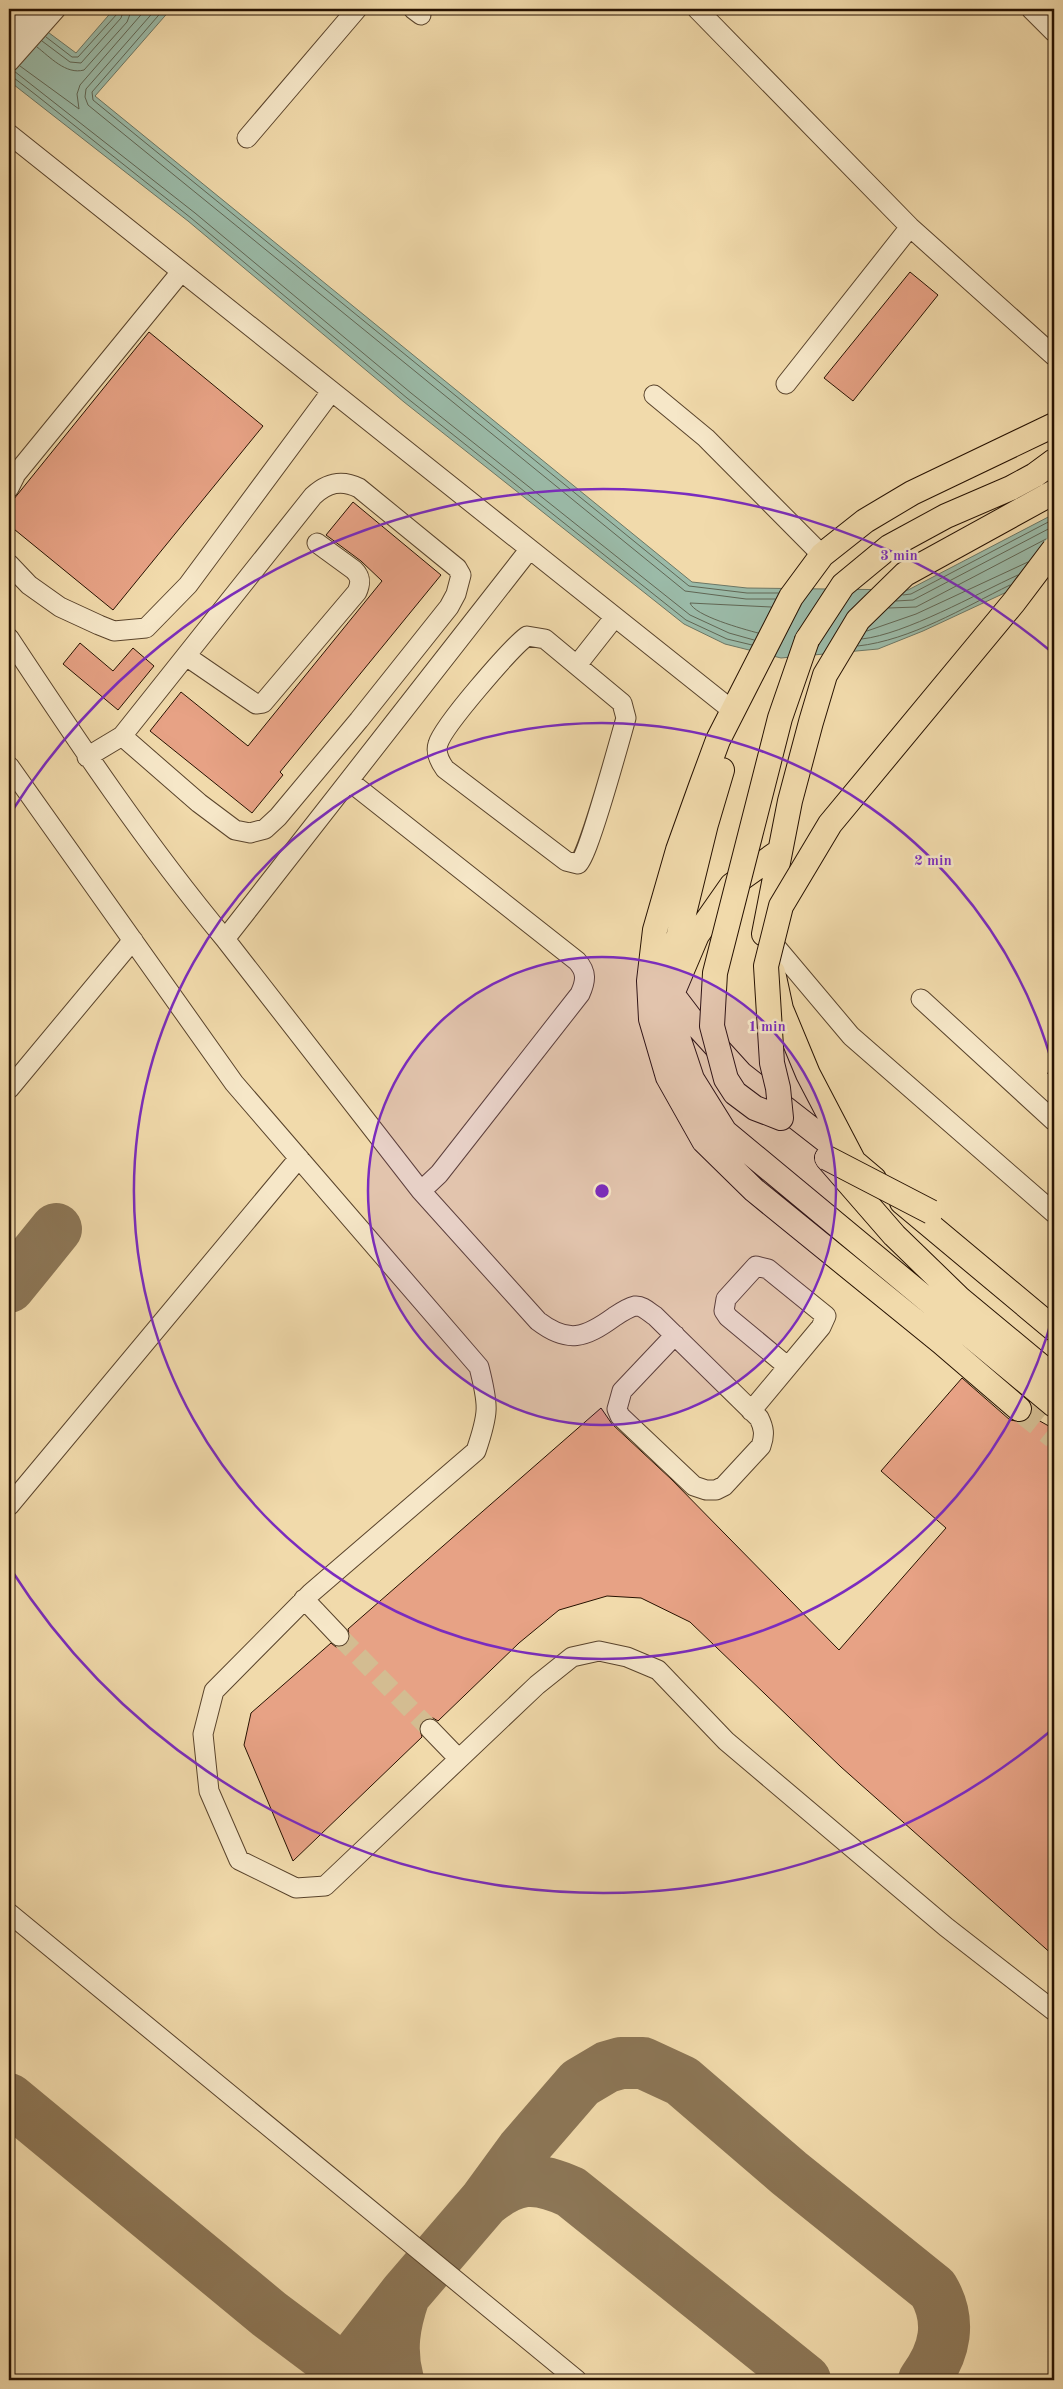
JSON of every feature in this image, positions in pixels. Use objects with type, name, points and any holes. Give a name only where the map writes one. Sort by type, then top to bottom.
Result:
[{"type":"main road","points":[[1019,1409],[941,1342],[754,1190],[704,1140],[668,1077],[651,1019],[649,980],[655,930],[678,850],[718,740],[791,597],[822,555],[865,520],[912,493],[1054,425]]},
{"type":"main road","points":[[1054,461],[1035,475],[1011,488],[946,516],[889,546],[843,585],[807,640],[780,718],[715,973],[712,1026],[726,1079],[735,1093],[755,1108],[781,1118],[827,1158],[894,1235],[953,1292],[1054,1377]]},
{"type":"main road","points":[[854,1162],[808,1074],[781,1009],[763,932],[790,802],[811,722],[826,675],[858,620],[904,574],[1054,492]]},
{"type":"main road","points":[[781,1118],[778,1088],[772,1063],[766,966],[781,906],[830,824],[1014,602],[1054,549]]},
{"type":"main road","points":[[751,673],[706,824],[680,932],[671,983],[675,1028],[692,1079],[725,1132],[1054,1405]]},
{"type":"main road","points":[[672,994],[697,935],[732,885],[780,851]]},
{"type":"main road","points":[[672,994],[691,1019],[741,1074],[854,1162],[1054,1328]]},
{"type":"main road","points":[[827,1158],[931,1212],[1054,1308]]},
{"type":"street","points":[[9,37],[33,9]]},
{"type":"street","points":[[9,62],[56,9]]},
{"type":"street","points":[[247,138],[357,9]]},
{"type":"street","points":[[697,9],[910,226],[1054,356]]},
{"type":"street","points":[[1031,9],[1054,32]]},
{"type":"street","points":[[9,134],[733,711]]},
{"type":"street","points":[[786,384],[910,226]]},
{"type":"street","points":[[9,488],[16,474],[181,272]]},
{"type":"street","points":[[9,564],[28,585],[60,607],[91,622],[114,631],[146,628],[188,585],[331,392]]},
{"type":"street","points":[[654,395],[706,438],[822,555]]},
{"type":"street","points":[[87,757],[122,736],[258,564],[323,486],[338,482],[348,483],[359,488],[457,568],[461,575],[456,594],[449,607],[359,720],[278,817],[265,829],[250,833],[235,830],[199,803],[122,736]]},
{"type":"street","points":[[186,656],[256,704],[263,703],[357,592],[360,585],[358,575],[354,570],[317,543]]},
{"type":"street","points":[[225,939],[529,550]]},
{"type":"street","points":[[577,665],[614,618]]},
{"type":"street","points":[[527,636],[545,639],[577,665],[622,703],[626,718],[582,862],[573,865],[445,769],[437,755],[437,745],[460,711],[527,636]]},
{"type":"street","points":[[9,638],[87,757],[185,891],[225,939],[421,1191],[538,1321],[550,1330],[571,1337],[583,1336],[600,1328],[625,1309],[636,1306],[655,1316],[675,1335],[751,1411],[763,1426],[764,1438],[761,1446],[724,1486],[716,1490],[694,1486],[620,1416],[617,1409],[622,1391],[675,1335]]},
{"type":"street","points":[[9,766],[234,1083],[479,1367],[486,1396],[487,1419],[476,1452],[304,1600],[214,1691],[203,1734],[209,1791],[239,1860],[296,1888],[324,1886],[537,1685],[572,1657],[599,1652],[627,1657],[658,1670],[726,1741],[946,1928],[1054,2011]]},
{"type":"street","points":[[348,781],[577,961],[583,968],[585,976],[580,994],[439,1174],[421,1191]]},
{"type":"street","points":[[763,932],[851,1036],[1054,1213]]},
{"type":"street","points":[[9,1089],[132,940]]},
{"type":"street","points":[[921,999],[1054,1121]]},
{"type":"street","points":[[9,1506],[299,1158]]},
{"type":"street","points":[[751,1411],[825,1323],[826,1316],[768,1269],[756,1266],[726,1299],[724,1311],[728,1317],[787,1366]]},
{"type":"street","points":[[304,1600],[339,1636]]},
{"type":"street","points":[[430,1729],[459,1759]]},
{"type":"street","points":[[9,1913],[576,2380]]},
{"type":"path","points":[[1054,1064],[1048,1075],[1054,1080]]},
{"type":"water","points":[[9,9],[17,9],[76,53],[114,9],[171,9],[95,96],[692,582],[747,588],[908,590],[1054,514],[1054,570],[923,631],[878,649],[781,658],[725,644],[684,624],[404,402],[188,221],[9,81]]},
{"type":"building","points":[[910,272],[938,295],[853,401],[824,378]]},
{"type":"building","points":[[149,332],[263,426],[113,610],[9,525],[9,505]]},
{"type":"building","points":[[353,502],[441,575],[280,772],[283,775],[252,813],[150,731],[181,692],[248,746],[382,581],[361,561],[326,535]]},
{"type":"building","points":[[80,643],[113,671],[133,648],[154,666],[118,710],[63,664]]},
{"type":"building","points":[[962,1378],[1010,1420],[1023,1422],[1031,1416],[1054,1429],[1054,1956],[841,1767],[690,1622],[641,1598],[607,1596],[559,1610],[519,1643],[438,1721],[433,1718],[423,1721],[419,1726],[422,1737],[293,1861],[244,1745],[251,1713],[331,1643],[336,1647],[346,1644],[350,1639],[348,1629],[601,1408],[612,1424],[671,1479],[839,1650],[946,1528],[881,1471]]},
{"type":"taxiway","points":[[9,1287],[56,1229]]},
{"type":"taxiway","points":[[338,2380],[405,2294],[484,2202],[522,2150],[580,2083],[607,2067],[621,2063],[643,2063],[682,2081],[789,2173],[933,2289],[943,2313],[944,2336],[937,2358],[924,2380]]},
{"type":"taxiway","points":[[9,2099],[269,2314],[357,2380]]},
{"type":"taxiway","points":[[484,2202],[505,2188],[525,2181],[546,2183],[571,2192],[805,2380]]},
{"type":"taxiway","points":[[398,2380],[394,2358],[394,2338],[404,2296]]},
{"type":"tunnel","points":[[1019,1409],[1054,1437]]},
{"type":"tunnel","points":[[339,1636],[430,1729]]}]
